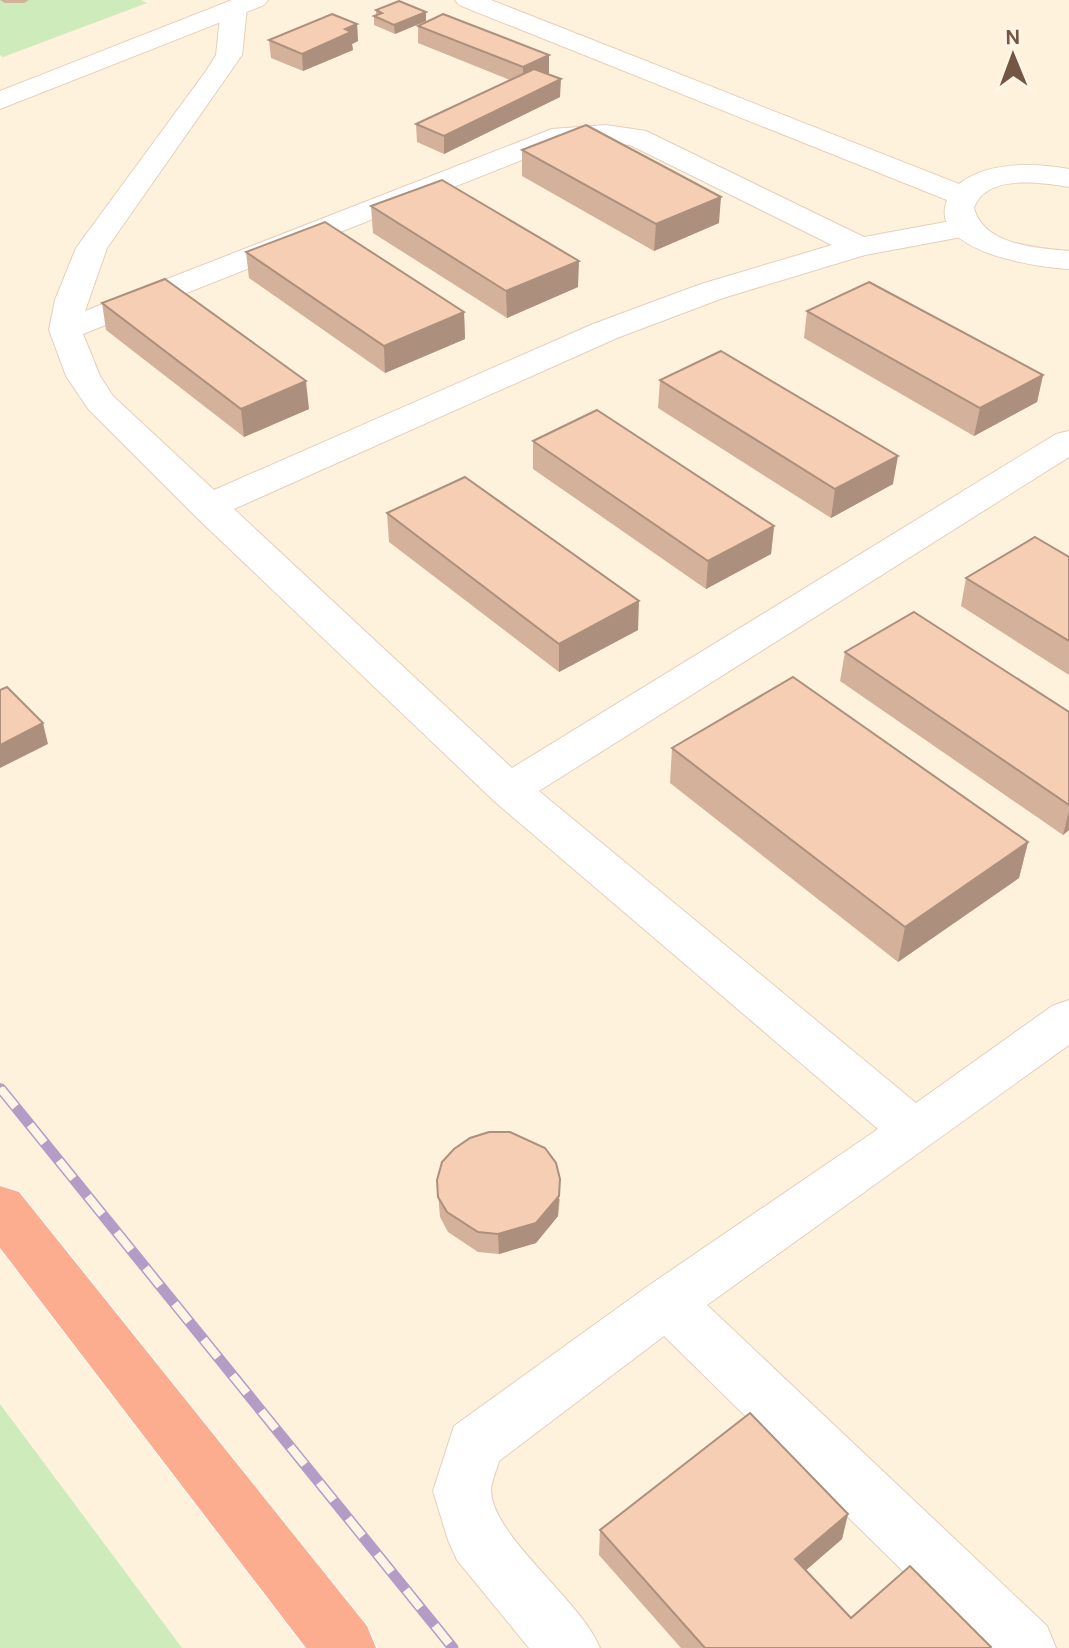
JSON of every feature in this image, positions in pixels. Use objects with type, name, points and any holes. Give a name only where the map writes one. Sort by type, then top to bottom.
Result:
[{"type":"highway","points":[[0,1208],[345,1648]]},
{"type":"street","points":[[0,79],[203,0]]},
{"type":"street","points":[[468,0],[965,212],[983,240],[1008,251],[1069,260]]},
{"type":"street","points":[[523,0],[989,180],[1011,175],[1067,174]]},
{"type":"street","points":[[0,101],[245,4]]},
{"type":"street","points":[[245,4],[229,55],[219,73],[92,248],[71,300],[65,330],[83,376],[101,403],[207,507],[509,790],[915,1131]]},
{"type":"street","points":[[65,330],[552,138],[581,135],[636,137],[860,247]]},
{"type":"street","points":[[207,507],[605,331],[712,291],[965,212],[989,180]]},
{"type":"street","points":[[509,790],[1069,442]]},
{"type":"street","points":[[569,1648],[478,1540],[462,1491],[474,1445],[667,1303],[915,1131],[1069,1019]]},
{"type":"street","points":[[667,1303],[1025,1648]]},
{"type":"green space","points":[[0,0],[141,0],[147,3],[3,57],[0,55]]},
{"type":"green space","points":[[0,1404],[182,1648],[0,1648]]},
{"type":"building","points":[[399,1],[426,12],[394,25],[374,16],[382,13],[376,10]]},
{"type":"building","points":[[332,14],[357,24],[345,29],[351,32],[302,54],[269,40]]},
{"type":"building","points":[[443,14],[549,55],[523,67],[418,26]]},
{"type":"building","points":[[534,69],[561,79],[444,136],[416,124]]},
{"type":"building","points":[[586,125],[721,197],[656,224],[522,150]]},
{"type":"building","points":[[442,180],[579,261],[506,291],[371,206]]},
{"type":"building","points":[[325,222],[464,312],[384,346],[246,252]]},
{"type":"building","points":[[165,279],[306,381],[241,409],[102,303]]},
{"type":"building","points":[[869,282],[1043,375],[980,408],[807,311]]},
{"type":"building","points":[[721,351],[898,456],[835,489],[660,380]]},
{"type":"building","points":[[597,410],[774,526],[708,561],[533,441]]},
{"type":"building","points":[[465,477],[639,601],[559,644],[387,513]]},
{"type":"building","points":[[1035,537],[1069,557],[1069,641],[966,578]]},
{"type":"building","points":[[914,612],[1069,712],[1069,805],[845,652]]},
{"type":"building","points":[[793,677],[1028,842],[905,927],[672,748]]},
{"type":"building","points":[[7,687],[43,723],[0,745],[0,690]]},
{"type":"building","points":[[489,1132],[510,1132],[545,1148],[556,1163],[560,1179],[559,1196],[536,1223],[498,1234],[478,1232],[447,1212],[438,1197],[437,1180],[442,1162],[470,1138]]},
{"type":"building","points":[[750,1413],[848,1514],[795,1559],[851,1618],[910,1566],[991,1647],[705,1648],[600,1530]]},
{"type":"railway","points":[[1,1089],[453,1648]]}]
